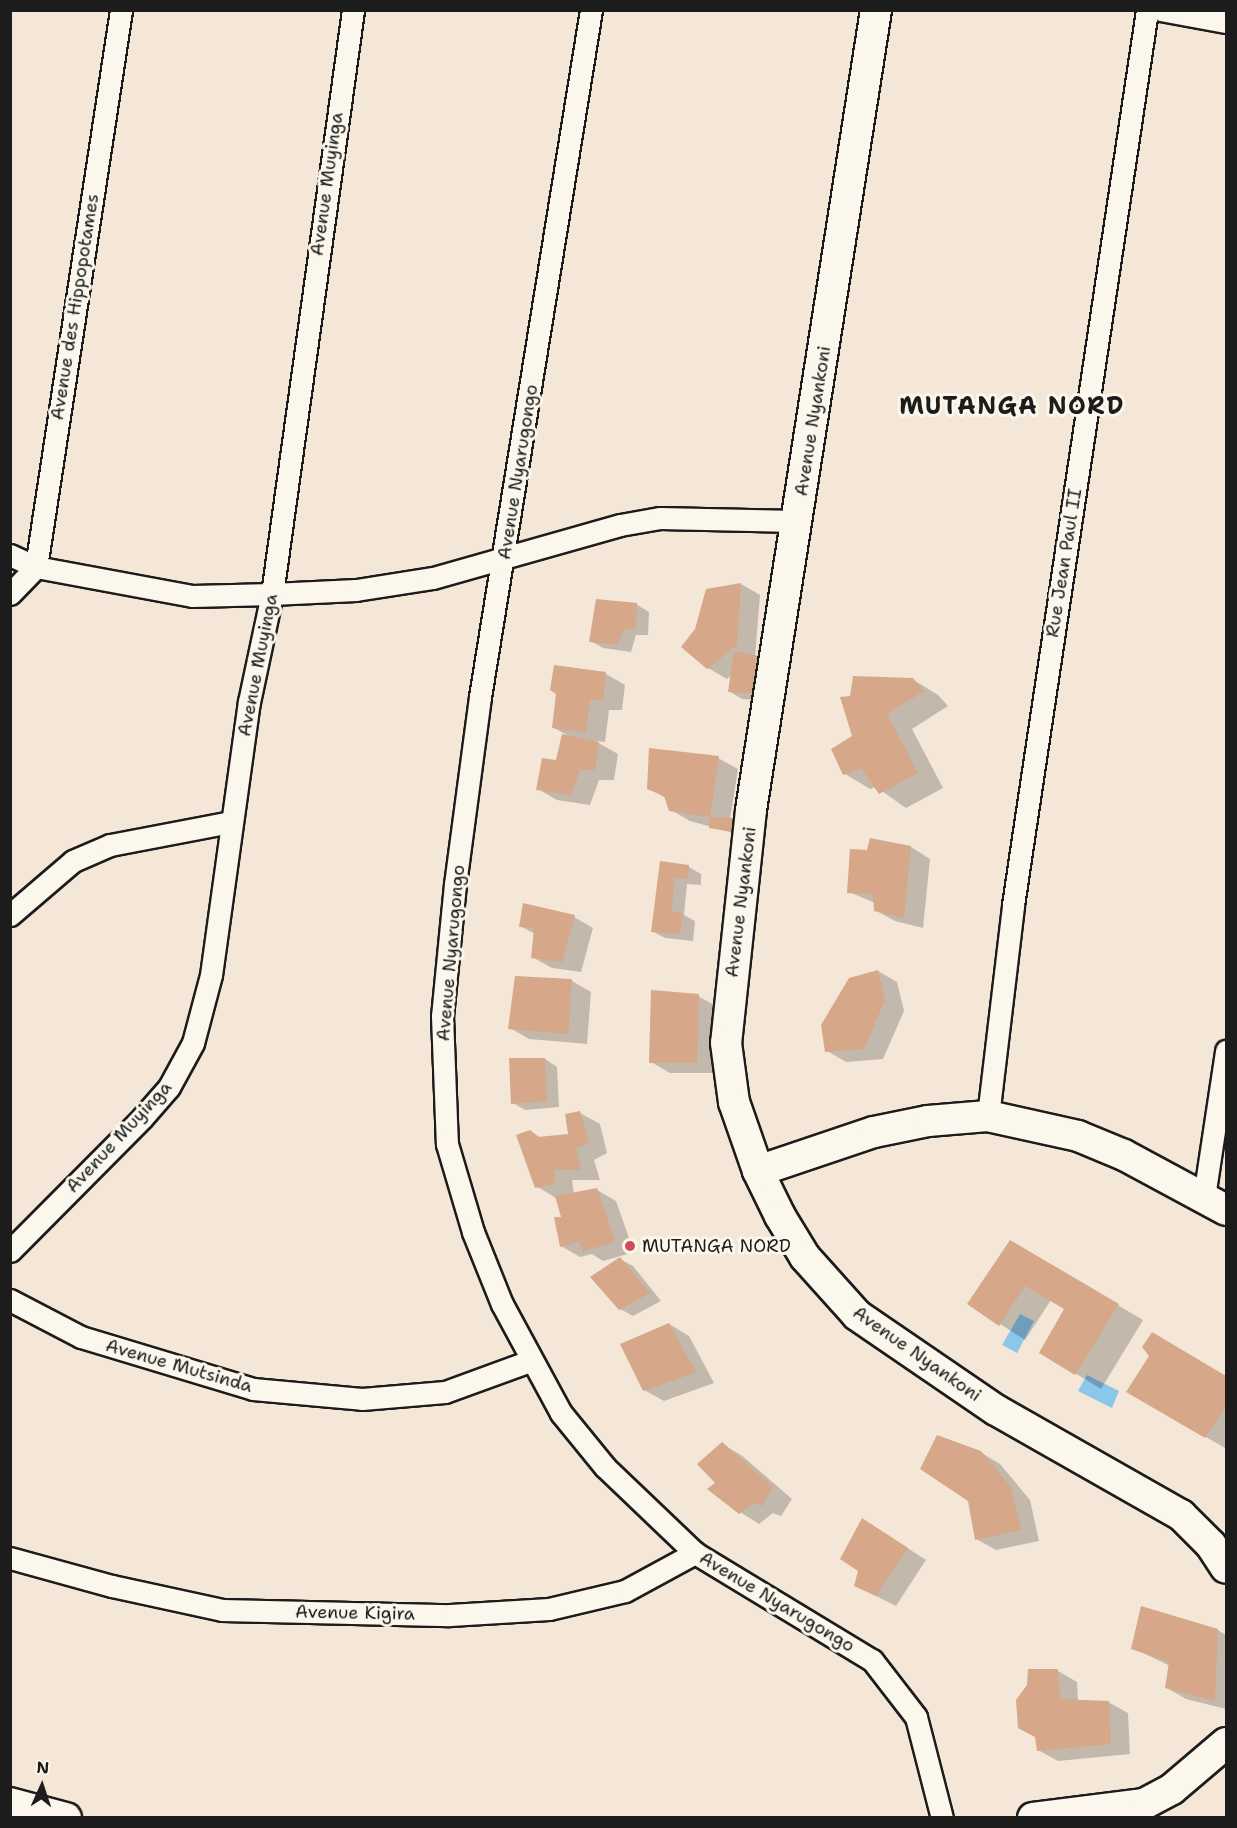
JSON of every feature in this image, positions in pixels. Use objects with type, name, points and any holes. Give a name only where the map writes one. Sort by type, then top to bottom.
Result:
[{"type":"street","name":"Avenue des Hippopotames","points":[[36,567],[122,10]]},
{"type":"street","name":"Avenue Muyinga","points":[[10,1251],[156,1102],[169,1087],[193,1042],[211,975],[249,702],[272,594],[353,10]]},
{"type":"street","name":"Avenue Nyarugongo","points":[[591,10],[504,560],[480,697],[455,884],[443,1039],[447,1144],[473,1232],[501,1304],[530,1361],[561,1413],[605,1467],[695,1553],[872,1660],[916,1717],[942,1818]]},
{"type":"street","name":"Avenue Nyankoni","points":[[876,10],[751,810],[726,1043],[734,1102],[758,1171],[805,1257],[857,1315],[996,1410],[1181,1515],[1211,1545],[1227,1568]]},
{"type":"street","name":"Rue Jean Paul II","points":[[988,1116],[1013,904],[1147,10]]},
{"type":"street","points":[[1161,10],[1227,22]]},
{"type":"street","points":[[10,555],[36,567],[192,596],[272,594],[356,590],[433,578],[504,560],[620,525],[660,518],[796,521]]},
{"type":"street","points":[[10,594],[36,567]]},
{"type":"street","points":[[10,915],[74,861],[110,845],[231,822]]},
{"type":"street","points":[[758,1171],[873,1132],[928,1121],[988,1116],[1078,1136],[1124,1155],[1215,1204],[1227,1052]]},
{"type":"street","name":"Avenue Mutsinda","points":[[10,1300],[81,1337],[254,1389],[362,1399],[445,1392],[530,1361]]},
{"type":"street","name":"Avenue Kigira","points":[[10,1558],[111,1586],[222,1610],[450,1615],[549,1609],[625,1591],[695,1553]]},
{"type":"street","points":[[1033,1818],[1144,1804],[1172,1789],[1227,1743]]},
{"type":"street","points":[[10,1803],[66,1818]]},
{"type":"water","points":[[1020,1314],[1034,1321],[1017,1353],[1002,1345]]},
{"type":"water","points":[[1087,1375],[1119,1391],[1112,1408],[1078,1391]]},
{"type":"building","points":[[741,583],[737,645],[707,669],[681,647],[695,629],[706,589]]},
{"type":"building","points":[[596,599],[637,603],[636,629],[624,629],[618,645],[589,642]]},
{"type":"building","points":[[734,651],[769,658],[763,694],[728,692]]},
{"type":"building","points":[[554,665],[606,672],[603,700],[590,700],[586,732],[552,728],[556,694],[550,690]]},
{"type":"building","points":[[853,676],[913,678],[924,691],[887,714],[918,773],[879,794],[861,768],[843,775],[831,749],[852,736],[840,697],[850,696]]},
{"type":"building","points":[[562,734],[599,742],[595,770],[580,770],[571,795],[536,790],[542,758],[556,760]]},
{"type":"building","points":[[649,748],[719,756],[710,817],[669,811],[664,796],[647,789]]},
{"type":"building","points":[[710,817],[734,818],[732,832],[709,828]]},
{"type":"building","points":[[870,838],[911,846],[904,918],[874,911],[873,894],[847,893],[850,849],[867,850]]},
{"type":"building","points":[[660,861],[689,865],[688,879],[674,878],[672,911],[683,913],[680,934],[651,932]]},
{"type":"building","points":[[523,903],[575,915],[562,962],[531,958],[534,928],[519,927]]},
{"type":"building","points":[[878,970],[885,1000],[864,1049],[825,1052],[821,1025],[849,978]]},
{"type":"building","points":[[515,976],[572,979],[568,1034],[508,1029]]},
{"type":"building","points":[[651,990],[699,994],[697,1063],[649,1063]]},
{"type":"building","points":[[509,1058],[545,1058],[547,1101],[511,1104]]},
{"type":"building","points":[[580,1111],[589,1142],[576,1149],[581,1170],[554,1170],[555,1184],[535,1188],[516,1135],[530,1130],[538,1137],[568,1134],[565,1114]]},
{"type":"building","points":[[597,1188],[615,1242],[583,1251],[579,1242],[560,1247],[554,1217],[561,1217],[555,1196]]},
{"type":"building","points":[[1010,1240],[1119,1304],[1075,1375],[1039,1353],[1064,1309],[1025,1286],[999,1326],[967,1304]]},
{"type":"building","points":[[620,1257],[650,1293],[619,1310],[590,1277]]},
{"type":"building","points":[[669,1323],[696,1372],[643,1391],[620,1344]]},
{"type":"building","points":[[1152,1332],[1226,1376],[1226,1406],[1205,1438],[1126,1392],[1149,1356],[1142,1347]]},
{"type":"building","points":[[937,1435],[981,1451],[1011,1487],[1021,1530],[975,1540],[968,1501],[920,1469]]},
{"type":"building","points":[[722,1442],[773,1487],[762,1506],[753,1503],[739,1514],[707,1489],[715,1483],[697,1464]]},
{"type":"building","points":[[862,1518],[908,1548],[876,1596],[854,1586],[858,1571],[840,1559]]},
{"type":"building","points":[[1141,1606],[1218,1629],[1215,1701],[1165,1688],[1169,1662],[1131,1649]]},
{"type":"building","points":[[1028,1669],[1058,1669],[1060,1699],[1109,1701],[1111,1744],[1037,1751],[1035,1737],[1018,1728],[1016,1700],[1027,1685]]},
{"type":"place","name":"MUTANGA NORD","points":[[630,1246]]},
{"type":"district","name":"MUTANGA NORD","points":[[1012,407]]}]
